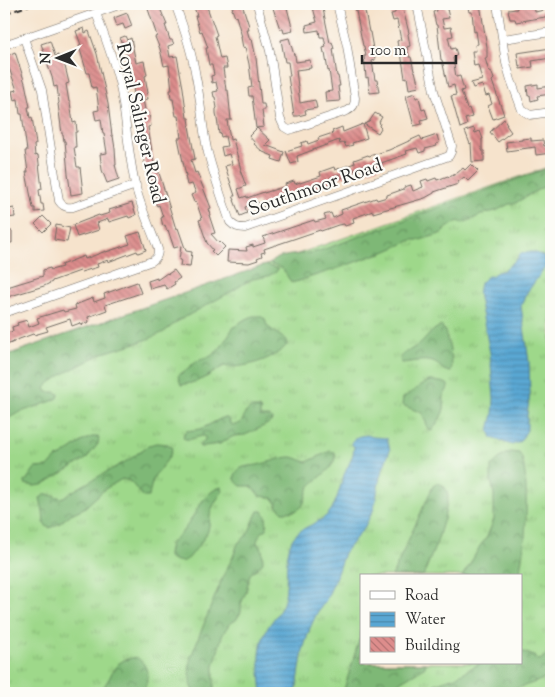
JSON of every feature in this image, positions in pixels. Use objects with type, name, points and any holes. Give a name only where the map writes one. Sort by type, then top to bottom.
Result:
[{"type":"street","points":[[4,45],[122,4]]},
{"type":"street","name":"Southmoor Road","points":[[175,4],[184,27],[191,54],[212,167],[230,222],[239,228],[245,228],[449,156],[452,146],[434,91],[417,4]]},
{"type":"street","points":[[257,4],[270,51],[280,118],[284,127],[289,130],[347,112],[355,104],[347,46],[337,4]]},
{"type":"street","points":[[497,4],[506,63],[522,110],[530,116],[551,112]]},
{"type":"street","name":"Royal Salinger Road","points":[[4,314],[156,258],[158,249],[136,186],[123,105],[112,54],[96,13]]},
{"type":"street","points":[[503,39],[551,32]]},
{"type":"street","points":[[24,38],[42,90],[59,201],[62,206],[73,207],[136,186]]},
{"type":"green space","points":[[551,166],[551,693],[4,693],[4,356]]},
{"type":"green space","points":[[551,167],[551,183],[514,204],[509,204],[496,211],[486,213],[463,223],[458,221],[437,235],[420,240],[412,240],[382,253],[292,283],[282,269],[271,265],[271,262],[280,257],[319,251]]},
{"type":"green space","points":[[265,265],[278,269],[268,276],[246,282],[178,321],[164,332],[146,340],[103,353],[63,374],[45,388],[47,392],[59,394],[58,398],[18,413],[4,421],[4,356]]},
{"type":"green space","points":[[253,316],[260,316],[265,319],[267,326],[286,340],[287,345],[266,359],[248,365],[224,366],[203,379],[181,385],[178,376],[197,361],[216,352],[233,328]]},
{"type":"green space","points":[[441,326],[444,329],[450,351],[451,372],[429,361],[402,363],[400,360],[402,355],[420,344],[432,331]]},
{"type":"green space","points":[[429,381],[448,385],[444,396],[443,412],[432,431],[429,430],[422,413],[402,405],[403,398]]},
{"type":"green space","points":[[251,408],[259,408],[261,411],[260,417],[270,417],[272,421],[245,435],[234,436],[220,444],[200,447],[200,444],[205,440],[204,436],[191,439],[183,438],[186,431],[201,429],[222,418],[227,418],[232,425],[238,424],[245,413]]},
{"type":"green space","points":[[92,437],[99,437],[98,444],[86,459],[42,485],[25,484],[35,468],[48,467],[56,458]]},
{"type":"green space","points":[[156,443],[167,444],[172,447],[168,459],[154,478],[149,497],[143,497],[130,481],[122,479],[105,489],[84,508],[71,514],[60,523],[49,528],[44,524],[40,498],[46,494],[62,498],[130,459],[146,447]]},
{"type":"green space","points":[[330,451],[335,452],[335,458],[331,467],[311,485],[302,507],[296,511],[283,512],[273,498],[260,496],[251,486],[241,486],[235,479],[238,470],[244,467],[288,457],[294,457],[307,462]]},
{"type":"green space","points":[[510,452],[519,453],[526,480],[525,537],[520,574],[463,574],[487,537],[494,519],[491,467]]},
{"type":"green space","points":[[437,483],[443,485],[447,491],[448,498],[437,542],[424,574],[393,574],[433,486]]},
{"type":"green space","points":[[221,487],[223,491],[212,508],[208,531],[190,557],[187,560],[179,561],[168,557],[171,543],[187,525],[203,500],[208,494]]},
{"type":"green space","points":[[258,511],[263,511],[266,516],[267,529],[260,535],[257,544],[261,546],[263,561],[250,574],[241,604],[241,612],[236,620],[229,624],[222,636],[214,666],[214,693],[195,693],[191,685],[191,657],[238,543],[248,532]]},
{"type":"green space","points":[[360,637],[360,664],[426,664],[425,667],[388,689],[373,691],[373,693],[343,693]]},
{"type":"green space","points":[[551,644],[551,675],[503,693],[419,693],[479,664],[522,664],[522,651],[534,656],[538,660],[546,654]]},
{"type":"green space","points":[[136,657],[144,664],[147,674],[145,688],[142,693],[100,693],[118,664],[124,660]]},
{"type":"water","points":[[529,252],[545,257],[546,266],[526,294],[521,306],[529,362],[530,393],[527,430],[520,442],[512,445],[492,438],[489,430],[494,399],[490,353],[478,293],[480,283],[488,276],[504,270],[520,254]]},
{"type":"water","points":[[367,435],[387,438],[390,450],[380,477],[374,509],[364,528],[344,553],[326,600],[310,628],[303,650],[295,693],[262,693],[260,663],[262,639],[284,600],[289,547],[295,535],[325,517],[332,509],[352,457],[354,446],[351,444],[352,441]]},
{"type":"building","points":[[154,4],[156,7],[159,6],[167,25],[165,25],[170,40],[174,44],[168,46],[170,57],[177,56],[195,159],[191,160],[211,208],[209,209],[211,215],[209,215],[215,233],[211,234],[225,247],[216,256],[207,243],[199,220],[202,219],[196,201],[194,202],[191,195],[196,193],[192,184],[187,185],[178,138],[181,138],[178,116],[176,116],[173,99],[171,99],[170,90],[172,90],[169,65],[164,66],[147,6]]},
{"type":"building","points":[[193,4],[206,4],[217,35],[215,36],[220,59],[225,58],[227,68],[223,68],[226,90],[228,90],[231,120],[227,120],[230,140],[233,139],[240,170],[246,186],[238,189],[241,198],[247,196],[247,198],[286,186],[285,184],[294,181],[295,184],[321,176],[320,172],[334,167],[335,170],[355,163],[354,160],[389,150],[420,136],[422,140],[437,135],[439,143],[436,144],[437,146],[425,149],[425,151],[419,153],[417,148],[406,151],[407,154],[381,163],[382,166],[367,171],[364,165],[354,169],[356,174],[341,178],[339,174],[330,178],[332,183],[290,198],[277,201],[276,199],[260,208],[258,202],[245,207],[247,213],[240,216],[225,166],[232,164],[229,154],[223,156],[221,147],[227,146],[225,136],[221,137],[219,134],[217,108],[213,92],[218,91],[216,82],[212,83],[211,76],[214,75],[212,65],[209,65],[206,48],[208,48],[202,31],[200,32]]},
{"type":"building","points":[[231,4],[242,4],[249,26],[249,30],[247,30],[250,40],[252,39],[256,58],[261,104],[264,104],[265,110],[262,110],[264,127],[256,128],[252,96],[249,96],[248,88],[252,87],[249,64]]},
{"type":"building","points":[[286,4],[293,31],[284,33],[283,29],[280,29],[273,8]]},
{"type":"building","points":[[312,4],[322,4],[330,43],[332,42],[334,49],[340,86],[338,86],[340,101],[326,102],[325,92],[332,91],[323,48],[326,47],[324,37],[320,37],[319,30],[307,32],[306,25],[317,22]]},
{"type":"building","points":[[353,4],[367,4],[368,10],[365,11],[374,49],[375,60],[372,61],[379,92],[370,93],[368,77],[366,78],[364,56],[366,56]]},
{"type":"building","points":[[435,4],[445,4],[447,9],[449,18],[442,19],[444,28],[451,27],[453,36],[448,37],[451,49],[455,48],[457,55],[453,58],[456,77],[460,76],[464,90],[461,91],[472,117],[465,119],[467,125],[460,128],[451,96],[456,95],[454,85],[448,87],[441,60],[437,25],[433,12],[437,11]]},
{"type":"building","points":[[471,4],[480,4],[487,47],[487,58],[485,58],[489,72],[491,71],[494,79],[492,81],[504,115],[493,119],[488,106],[492,104],[489,95],[486,96],[482,85],[473,88],[471,83],[482,80],[478,65],[474,66],[472,51],[476,51],[475,45],[478,44],[476,31],[474,32],[472,12],[469,12],[468,7],[471,7]]},
{"type":"building","points":[[516,4],[523,4],[523,6],[534,4],[535,12],[544,10],[544,7],[551,6],[551,16],[516,22],[515,19],[510,19],[508,10],[517,9]]},
{"type":"building","points":[[402,5],[409,33],[410,46],[407,47],[409,57],[411,57],[419,87],[409,89],[407,77],[405,78],[401,53],[399,53],[397,41],[401,40],[397,20],[393,21],[391,14],[395,13],[395,7]]},
{"type":"building","points":[[127,13],[132,26],[125,29],[123,24],[117,26],[114,18]]},
{"type":"building","points":[[84,28],[85,33],[89,31],[97,54],[115,149],[115,165],[119,179],[107,183],[102,170],[100,154],[107,153],[104,134],[101,119],[96,120],[94,111],[99,110],[96,87],[92,88],[76,31]]},
{"type":"building","points":[[125,36],[127,40],[131,38],[136,63],[144,61],[147,75],[145,76],[148,99],[143,100],[146,114],[149,113],[151,126],[148,127],[154,163],[156,163],[176,229],[178,228],[186,251],[192,252],[190,267],[180,266],[181,246],[174,248],[168,230],[165,225],[163,226],[161,218],[163,217],[159,205],[157,206],[154,200],[156,199],[150,182],[152,181],[144,162],[144,146],[142,146],[140,133],[142,133],[129,62],[125,46],[120,38]]},
{"type":"building","points":[[289,38],[296,62],[310,60],[311,68],[296,70],[300,103],[315,100],[317,108],[305,110],[306,114],[298,116],[294,116],[288,76],[290,76],[288,62],[285,62],[281,40]]},
{"type":"building","points":[[50,41],[55,56],[63,55],[65,61],[69,83],[66,84],[69,102],[73,123],[76,122],[76,147],[74,147],[77,167],[80,167],[83,193],[71,195],[57,86],[54,87],[41,44]]},
{"type":"building","points":[[551,48],[551,58],[532,61],[533,67],[520,69],[517,53]]},
{"type":"building","points":[[15,52],[25,83],[30,107],[28,107],[30,118],[32,117],[36,144],[34,145],[35,156],[38,155],[42,189],[39,190],[44,211],[35,212],[35,208],[33,208],[26,172],[28,172],[25,151],[27,151],[22,114],[20,114],[18,99],[14,100],[12,91],[17,90],[4,59],[4,57]]},
{"type":"building","points":[[538,84],[538,88],[551,86],[551,94],[537,96],[538,99],[531,101],[530,95],[528,96],[527,86]]},
{"type":"building","points":[[415,93],[416,98],[419,97],[422,110],[425,109],[428,118],[421,120],[422,124],[414,126],[406,96]]},
{"type":"building","points":[[375,113],[382,117],[379,122],[381,128],[378,133],[364,124],[369,122]]},
{"type":"building","points":[[504,119],[511,132],[498,142],[490,132]]},
{"type":"building","points":[[363,124],[367,138],[346,147],[344,142],[340,144],[339,140],[297,156],[298,162],[291,164],[286,151],[302,146],[301,143],[307,141],[308,144],[319,140],[318,138],[333,133],[332,131],[342,127],[343,132]]},
{"type":"building","points":[[257,128],[270,140],[265,145],[284,152],[281,162],[272,159],[273,156],[263,152],[254,144],[249,136]]},
{"type":"building","points":[[474,128],[475,133],[480,131],[483,139],[482,151],[484,151],[484,161],[472,162],[471,143],[465,131]]},
{"type":"building","points":[[531,138],[531,141],[543,140],[544,146],[551,145],[551,153],[536,155],[535,147],[507,151],[506,142]]},
{"type":"building","points":[[471,164],[478,171],[468,181],[464,177],[458,184],[434,192],[425,198],[373,213],[373,211],[353,218],[354,223],[320,230],[264,249],[265,252],[261,253],[262,256],[257,258],[258,260],[249,263],[227,262],[228,250],[247,251],[246,247],[265,243],[263,237],[314,220],[315,222],[326,219],[324,215],[331,213],[333,218],[342,214],[341,210],[376,198],[377,200],[387,197],[387,195],[404,189],[404,187],[411,185],[413,191],[423,187],[421,181],[449,177],[463,168],[465,170]]},
{"type":"building","points":[[132,203],[136,215],[109,222],[108,219],[97,223],[99,230],[77,237],[73,225],[110,213],[109,210]]},
{"type":"building","points":[[14,208],[15,217],[7,218],[9,231],[12,231],[12,243],[4,242],[4,210]]},
{"type":"building","points":[[43,216],[51,224],[43,232],[35,224]]},
{"type":"building","points":[[56,225],[70,228],[67,242],[54,240]]},
{"type":"building","points":[[140,232],[146,250],[138,253],[137,251],[108,262],[108,260],[97,264],[98,267],[80,271],[52,281],[44,286],[4,298],[4,288],[43,276],[43,270],[62,267],[61,265],[84,256],[85,259],[130,244],[127,236]]},
{"type":"building","points":[[174,270],[180,278],[174,282],[175,284],[167,289],[164,285],[150,289],[148,281],[157,278],[157,280]]},
{"type":"building","points":[[137,282],[141,293],[105,305],[107,310],[88,317],[89,322],[72,326],[70,319],[46,327],[48,331],[33,334],[4,346],[4,334],[13,331],[12,327],[18,325],[17,323],[27,320],[29,327],[39,323],[37,318],[63,310],[64,312],[76,309],[75,305],[93,298],[94,302],[105,298],[104,294]]},
{"type":"railway","points":[[4,14],[33,4]]}]
